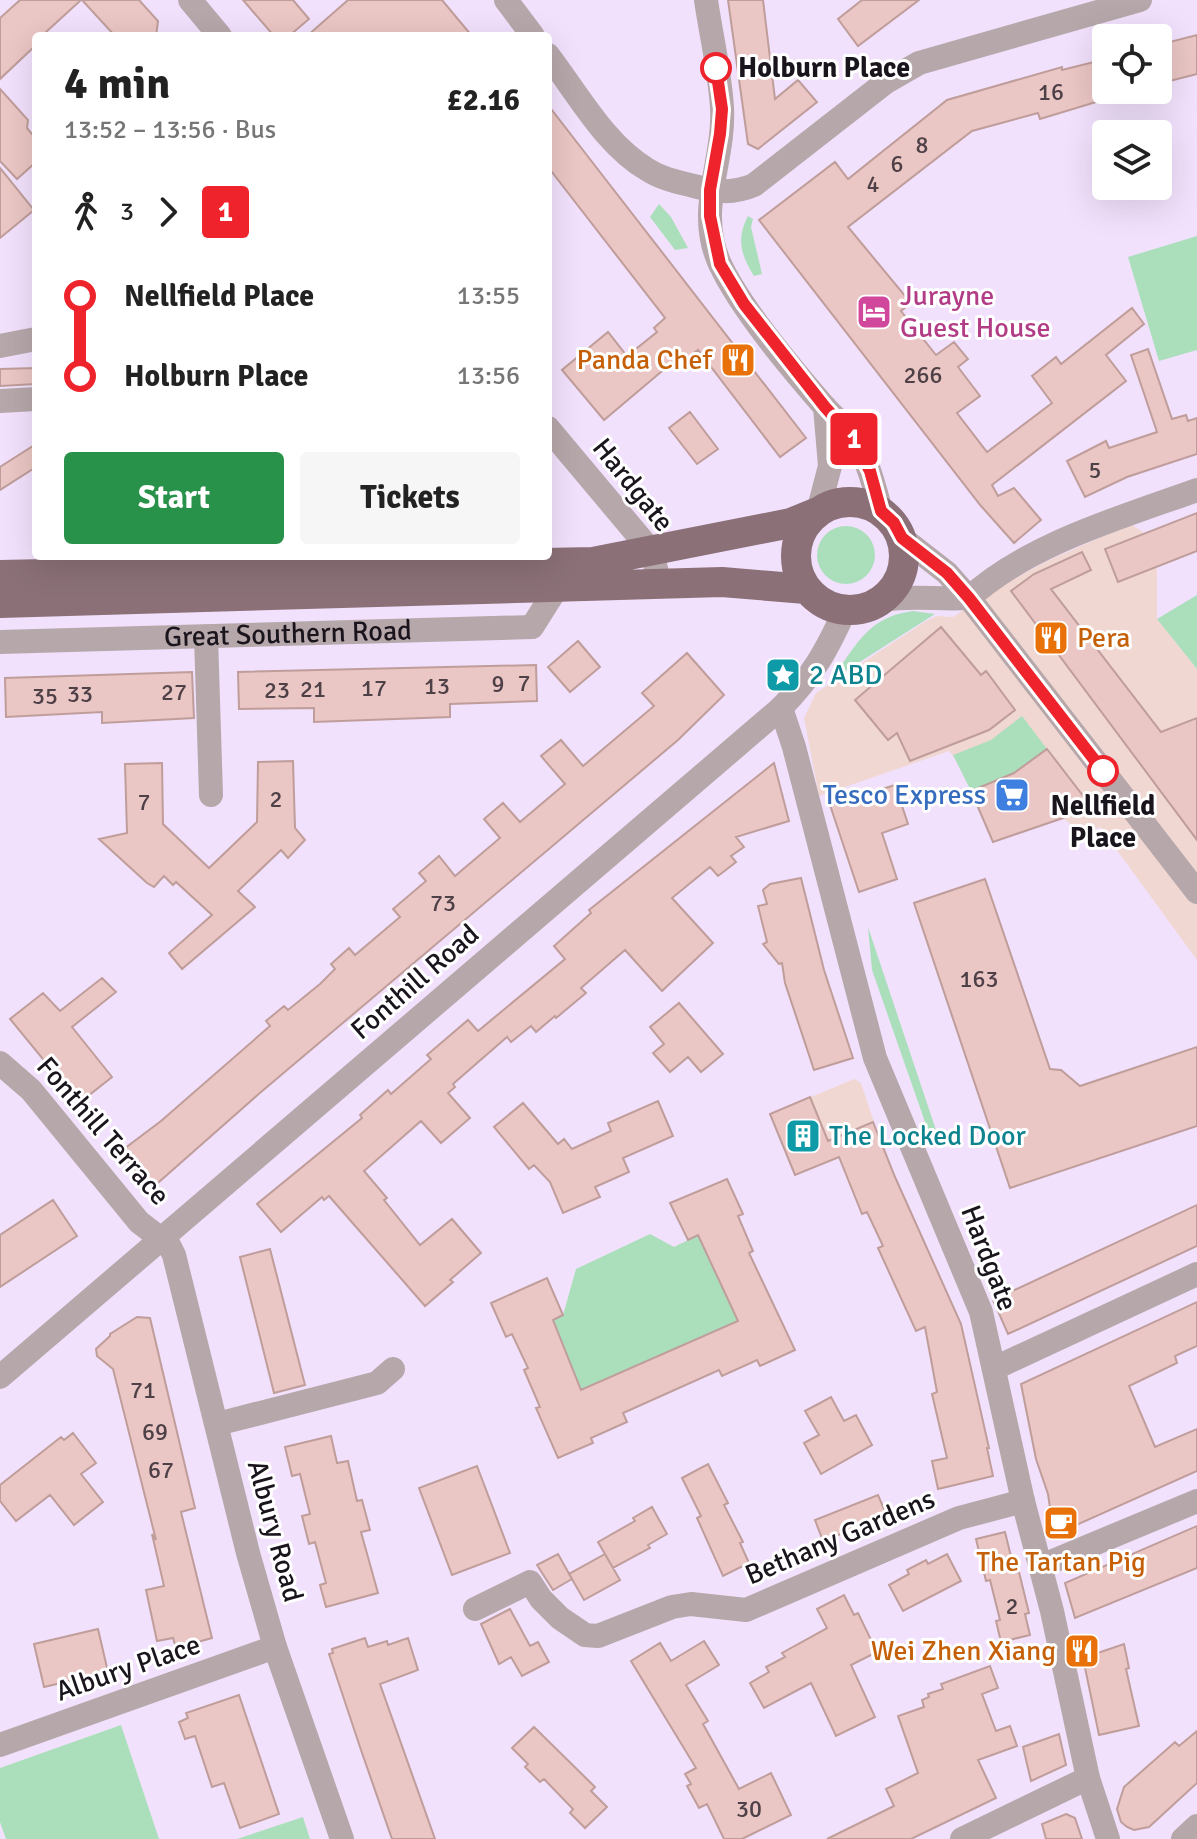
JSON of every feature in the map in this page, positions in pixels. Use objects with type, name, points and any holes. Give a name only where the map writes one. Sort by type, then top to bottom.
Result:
[{"type":"main road","points":[[0,575],[593,562],[652,552],[768,525],[791,523],[833,504],[850,501],[881,511],[894,523],[902,538],[905,555],[902,572],[895,587],[883,600],[868,608],[845,610],[823,604],[806,589],[797,569],[796,548],[803,528],[818,512]]},
{"type":"main road","name":"Great Southern Road","points":[[0,603],[722,582],[806,589]]},
{"type":"street","points":[[190,0],[217,32]]},
{"type":"street","points":[[506,0],[530,32]]},
{"type":"street","points":[[706,0],[722,109],[710,190],[710,216],[720,264],[744,304],[860,448],[881,511]]},
{"type":"street","points":[[552,60],[618,147],[632,160],[663,178],[710,190],[732,192],[754,185],[886,82],[919,63],[1140,0]]},
{"type":"street","points":[[0,346],[32,340]]},
{"type":"street","points":[[0,401],[32,399]]},
{"type":"street","points":[[818,512],[830,466],[825,407]]},
{"type":"street","name":"Hardgate","points":[[552,433],[652,552],[660,585]]},
{"type":"street","points":[[883,600],[913,596],[936,600],[969,598],[986,582],[1043,550],[1126,515],[1197,490]]},
{"type":"street","points":[[902,538],[947,573],[969,598],[1197,892]]},
{"type":"street","name":"Great Southern Road","points":[[0,642],[532,627],[556,589]]},
{"type":"street","name":"Fonthill Road","points":[[0,1377],[781,708],[809,678],[828,649],[845,610]]},
{"type":"street","points":[[206,637],[211,795]]},
{"type":"street","name":"Hardgate","points":[[781,708],[794,747],[875,1058],[981,1312],[1088,1778],[1108,1839]]},
{"type":"street","name":"Fonthill Terrace","points":[[0,1063],[31,1090],[139,1222],[160,1238]]},
{"type":"street","name":"Albury Road","points":[[160,1238],[169,1245],[174,1255],[248,1553],[275,1647],[342,1839]]},
{"type":"street","points":[[995,1368],[1197,1274]]},
{"type":"street","points":[[217,1424],[377,1383],[393,1369]]},
{"type":"street","name":"Bethany Gardens","points":[[475,1609],[530,1582],[541,1599],[560,1618],[585,1635],[598,1636],[672,1607],[691,1604],[746,1610],[959,1518],[1023,1501]]},
{"type":"street","points":[[1041,1566],[1197,1501]]},
{"type":"street","name":"Albury Place","points":[[0,1745],[275,1647]]},
{"type":"street","points":[[962,1839],[1088,1778]]},
{"type":"street","points":[[1183,1839],[1197,1826]]},
{"type":"shaded area","points":[[1131,524],[1144,533],[1157,567],[1157,619],[1197,669],[1197,960],[1100,827],[1083,834],[1063,818],[993,842],[959,763],[949,751],[819,796],[804,718],[816,693],[926,621],[937,616],[953,617],[1047,561]]},
{"type":"shaded area","points":[[854,1079],[861,1083],[880,1140],[795,1175],[770,1114]]},
{"type":"green space","points":[[659,204],[671,217],[688,248],[675,250],[650,217]]},
{"type":"green space","points":[[748,216],[753,219],[751,227],[762,274],[754,276],[746,261],[741,240]]},
{"type":"green space","points":[[1197,236],[1197,350],[1159,361],[1128,257]]},
{"type":"green space","points":[[846,526],[867,534],[875,555],[867,576],[846,584],[825,576],[817,555],[825,534]]},
{"type":"green space","points":[[1197,595],[1197,669],[1157,619]]},
{"type":"green space","points":[[913,611],[935,614],[830,681],[855,645],[873,627],[897,614]]},
{"type":"green space","points":[[1022,716],[1047,749],[1014,773],[971,791],[953,755],[991,740]]},
{"type":"green space","points":[[868,927],[940,1142],[933,1145],[872,970]]},
{"type":"green space","points":[[650,1234],[674,1247],[698,1235],[740,1320],[573,1396],[566,1351],[553,1320],[563,1315],[576,1269]]},
{"type":"green space","points":[[121,1725],[159,1839],[6,1839],[0,1822],[0,1768]]},
{"type":"green space","points":[[303,1817],[310,1839],[237,1839]]},
{"type":"building","points":[[20,0],[81,0],[46,32],[32,32],[32,49],[0,79],[0,18]]},
{"type":"building","points":[[82,0],[139,0],[158,21],[157,32],[111,32]]},
{"type":"building","points":[[243,0],[293,0],[309,19],[294,32],[271,32]]},
{"type":"building","points":[[348,0],[442,0],[469,32],[312,32]]},
{"type":"building","points":[[728,0],[763,0],[775,99],[798,80],[817,102],[758,149],[748,144]]},
{"type":"building","points":[[862,0],[919,0],[858,46],[838,19]]},
{"type":"building","points":[[1197,35],[1197,74],[1172,80],[1172,41]]},
{"type":"building","points":[[1092,62],[1092,103],[1040,119],[1038,113],[972,131],[848,227],[911,303],[901,311],[936,355],[954,342],[968,359],[958,367],[980,396],[957,413],[987,452],[1052,403],[1032,376],[1056,357],[1061,364],[1132,308],[1144,324],[1106,355],[1126,381],[992,485],[998,496],[1014,488],[1041,520],[1014,543],[981,506],[759,220],[835,162],[848,179],[947,100],[1062,67],[1062,70]]},
{"type":"building","points":[[0,89],[28,120],[27,128],[32,134],[32,166],[17,179],[0,161]]},
{"type":"building","points":[[552,110],[806,438],[780,457],[698,350],[677,365],[674,361],[604,420],[562,370],[608,332],[627,356],[657,332],[654,328],[665,318],[552,172]]},
{"type":"building","points":[[0,168],[32,208],[32,212],[0,238]]},
{"type":"building","points":[[1148,349],[1172,419],[1186,415],[1188,421],[1197,418],[1197,454],[1127,477],[1085,497],[1067,461],[1106,441],[1109,448],[1157,432],[1131,355]]},
{"type":"building","points":[[32,368],[32,384],[0,386],[0,369]]},
{"type":"building","points":[[690,412],[718,449],[697,464],[669,428]]},
{"type":"building","points":[[32,447],[32,470],[0,490],[0,467]]},
{"type":"building","points":[[1197,513],[1197,551],[1118,582],[1105,549]]},
{"type":"building","points":[[1082,552],[1091,570],[1051,589],[1161,732],[1197,718],[1197,840],[1011,591],[1034,574]]},
{"type":"building","points":[[941,627],[981,675],[986,671],[1015,710],[989,730],[910,761],[897,733],[888,740],[855,700]]},
{"type":"building","points":[[578,641],[600,667],[570,692],[548,667]]},
{"type":"building","points":[[687,653],[724,695],[678,740],[261,1092],[151,1189],[120,1152],[161,1121],[270,1026],[266,1021],[284,1006],[288,1010],[320,984],[335,969],[331,964],[349,948],[355,955],[400,917],[393,909],[426,881],[419,873],[439,856],[455,876],[500,838],[484,819],[503,803],[520,822],[565,784],[541,756],[561,740],[583,766],[654,706],[642,693]]},
{"type":"building","points":[[536,665],[537,701],[450,704],[450,717],[314,722],[314,708],[239,709],[238,672]]},
{"type":"building","points":[[192,672],[194,718],[102,723],[102,712],[6,717],[5,678]]},
{"type":"building","name":"Tesco Express","points":[[1047,749],[1087,801],[1063,818],[993,842],[971,791],[1014,773]]},
{"type":"building","points":[[293,761],[295,828],[305,840],[288,858],[281,850],[238,891],[255,907],[182,969],[169,953],[212,915],[176,882],[173,885],[164,876],[154,887],[147,883],[99,839],[127,833],[125,764],[162,763],[163,824],[209,868],[257,822],[258,762]]},
{"type":"building","points":[[774,763],[789,821],[736,837],[744,847],[731,856],[736,862],[718,876],[710,867],[672,898],[713,943],[662,991],[625,950],[581,988],[586,993],[556,1018],[536,1032],[531,1026],[511,1042],[507,1037],[453,1084],[455,1087],[448,1093],[470,1118],[441,1143],[421,1121],[364,1171],[420,1245],[452,1219],[481,1253],[450,1280],[453,1282],[425,1306],[329,1196],[324,1200],[322,1197],[281,1232],[257,1204],[362,1118],[360,1115],[388,1090],[391,1094],[431,1059],[427,1055],[468,1020],[478,1031],[565,959],[554,946],[591,913],[589,910]]},
{"type":"building","points":[[895,785],[908,824],[882,833],[897,879],[859,892],[830,805]]},
{"type":"building","points":[[801,878],[824,970],[853,1058],[814,1070],[785,983],[782,963],[779,964],[763,944],[767,942],[758,906],[767,904],[763,890],[770,884]]},
{"type":"building","points":[[985,879],[1050,1069],[1061,1070],[1080,1086],[1197,1047],[1197,1126],[1010,1188],[914,903]]},
{"type":"building","points":[[102,978],[116,992],[72,1027],[112,1077],[79,1103],[10,1019],[43,993],[60,1011]]},
{"type":"building","points":[[679,1003],[723,1054],[701,1072],[688,1057],[670,1072],[653,1053],[664,1044],[650,1027]]},
{"type":"building","points":[[810,1097],[828,1141],[873,1122],[961,1324],[993,1476],[938,1489],[932,1461],[947,1458],[932,1394],[937,1392],[925,1327],[916,1331],[878,1248],[883,1246],[867,1212],[862,1214],[839,1157],[795,1175],[770,1114]]},
{"type":"building","points":[[658,1101],[673,1136],[623,1158],[629,1172],[595,1187],[600,1197],[563,1213],[550,1182],[534,1165],[529,1169],[494,1127],[523,1103],[558,1144],[564,1139],[572,1149],[611,1131],[608,1123]]},
{"type":"building","points":[[727,1179],[743,1214],[738,1216],[753,1251],[749,1253],[795,1350],[760,1366],[757,1360],[722,1376],[719,1370],[623,1413],[627,1422],[591,1438],[593,1443],[558,1458],[536,1408],[540,1407],[524,1370],[528,1368],[512,1334],[506,1337],[491,1303],[547,1278],[563,1315],[553,1320],[581,1390],[738,1321],[698,1235],[688,1240],[670,1203]]},
{"type":"building","points":[[53,1200],[77,1236],[0,1287],[0,1235]]},
{"type":"building","points":[[1197,1205],[1197,1246],[1008,1334],[993,1300]]},
{"type":"building","points":[[270,1249],[305,1385],[274,1393],[240,1257]]},
{"type":"building","points":[[1197,1302],[1197,1346],[1175,1356],[1177,1363],[1129,1386],[1155,1447],[1197,1429],[1197,1471],[1054,1535],[1048,1494],[1036,1459],[1021,1384]]},
{"type":"building","points":[[137,1317],[150,1318],[195,1508],[181,1512],[212,1638],[176,1648],[173,1638],[157,1641],[146,1590],[164,1586],[152,1534],[156,1540],[113,1369],[97,1356],[96,1349],[110,1334]]},
{"type":"building","points":[[831,1397],[844,1421],[856,1415],[872,1445],[821,1474],[804,1443],[819,1435],[805,1411]]},
{"type":"building","points":[[73,1433],[96,1463],[81,1474],[103,1502],[74,1525],[50,1495],[16,1521],[0,1501],[0,1485],[61,1437],[64,1440]]},
{"type":"building","points":[[331,1436],[337,1463],[348,1461],[357,1501],[362,1500],[370,1530],[361,1532],[378,1593],[326,1607],[320,1585],[326,1583],[315,1542],[309,1544],[302,1516],[310,1514],[300,1474],[292,1476],[285,1447]]},
{"type":"building","points":[[708,1464],[728,1503],[724,1505],[743,1542],[740,1543],[749,1563],[723,1576],[697,1518],[701,1516],[682,1478]]},
{"type":"building","points":[[477,1466],[510,1553],[452,1575],[419,1488]]},
{"type":"building","points":[[878,1495],[887,1516],[823,1541],[815,1520]]},
{"type":"building","points":[[652,1507],[667,1534],[648,1545],[650,1548],[613,1568],[598,1542],[635,1521],[633,1518]]},
{"type":"building","points":[[1197,1526],[1197,1568],[1075,1618],[1065,1583]]},
{"type":"building","points":[[1005,1532],[1029,1613],[1025,1614],[1030,1635],[1001,1642],[996,1621],[1000,1620],[976,1539]]},
{"type":"building","points":[[558,1554],[572,1579],[553,1590],[537,1565]]},
{"type":"building","points":[[605,1554],[620,1580],[584,1600],[569,1574]]},
{"type":"building","points":[[947,1554],[961,1581],[903,1611],[889,1585],[909,1574],[907,1570]]},
{"type":"building","points":[[844,1595],[854,1615],[858,1613],[877,1652],[851,1665],[875,1717],[836,1736],[811,1683],[764,1708],[750,1683],[769,1672],[766,1667],[785,1657],[782,1653],[827,1628],[817,1609]]},
{"type":"building","points":[[510,1609],[530,1646],[538,1642],[549,1662],[522,1676],[511,1657],[499,1664],[481,1624]]},
{"type":"building","points":[[98,1629],[108,1672],[44,1687],[34,1644]]},
{"type":"building","points":[[365,1638],[368,1647],[387,1641],[388,1645],[408,1638],[418,1670],[380,1684],[435,1839],[392,1839],[361,1750],[329,1654],[333,1653],[332,1649]]},
{"type":"building","points":[[704,1641],[719,1665],[686,1685],[708,1721],[703,1724],[739,1789],[771,1773],[791,1815],[742,1839],[724,1839],[707,1804],[699,1808],[687,1786],[691,1784],[685,1774],[696,1768],[631,1661],[660,1643],[671,1661]]},
{"type":"building","points":[[1124,1644],[1129,1668],[1126,1669],[1139,1726],[1099,1735],[1083,1658]]},
{"type":"building","points":[[990,1666],[998,1688],[982,1694],[996,1731],[1010,1726],[1017,1746],[978,1760],[996,1798],[911,1839],[827,1839],[894,1806],[886,1789],[918,1773],[898,1716],[924,1707],[922,1700],[929,1697],[928,1694],[943,1689],[941,1684]]},
{"type":"building","points":[[239,1695],[279,1814],[240,1828],[224,1783],[212,1787],[195,1736],[185,1739],[179,1722],[188,1718],[186,1713]]},
{"type":"building","points":[[534,1727],[595,1787],[591,1791],[607,1807],[585,1828],[570,1813],[573,1809],[544,1779],[540,1782],[525,1767],[528,1764],[512,1748]]},
{"type":"building","points":[[1197,1731],[1197,1783],[1149,1827],[1134,1830],[1127,1827],[1121,1822],[1117,1809],[1124,1787],[1175,1742],[1179,1746]]},
{"type":"building","points":[[1059,1734],[1066,1765],[1031,1781],[1023,1747]]},
{"type":"building","points":[[1066,1814],[1075,1818],[1082,1839],[1046,1839],[1042,1824]]},
{"type":"bus line","name":"1","points":[[716,68],[722,109],[710,190],[710,216],[720,264],[744,304],[860,448],[881,511],[894,523],[902,538],[947,573],[969,598],[1103,771]]},
{"type":"place","name":"Holburn Place","points":[[716,68]]},
{"type":"place","name":"Jurayne Guest House","points":[[874,312]]},
{"type":"place","name":"Panda Chef","points":[[738,360]]},
{"type":"place","name":"Pera","points":[[1051,638]]},
{"type":"place","name":"2 ABD","points":[[783,675]]},
{"type":"place","name":"Nellfield Place","points":[[1103,771]]},
{"type":"place","name":"Tesco Express","points":[[1012,795]]},
{"type":"place","name":"The Locked Door","points":[[803,1136]]},
{"type":"place","name":"The Tartan Pig","points":[[1061,1523]]},
{"type":"place","name":"Wei Zhen Xiang","points":[[1082,1651]]}]
